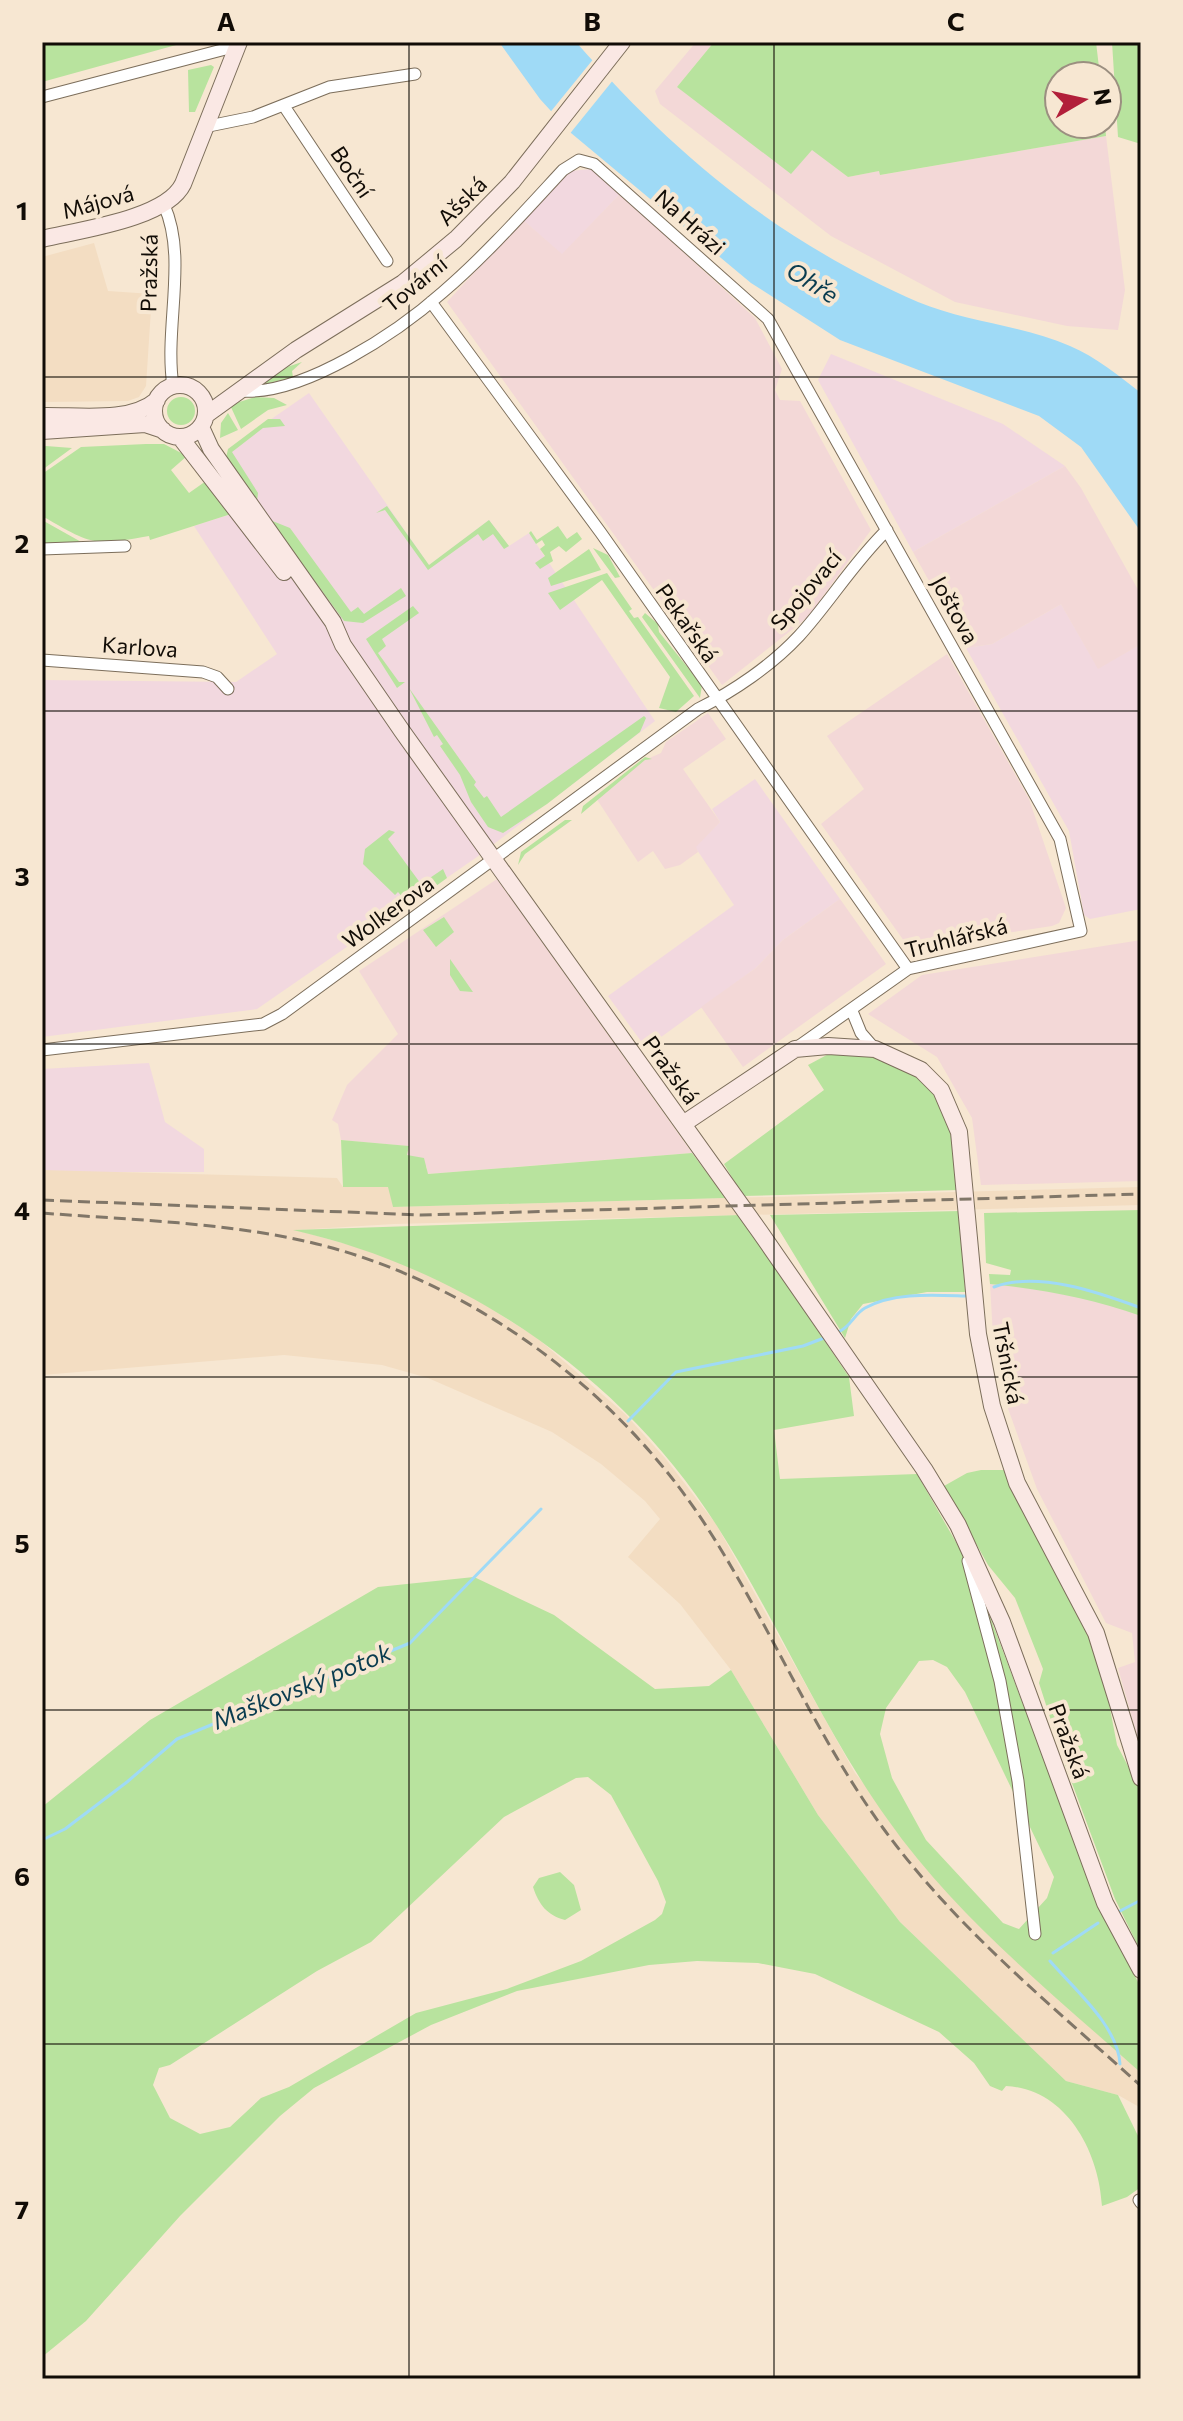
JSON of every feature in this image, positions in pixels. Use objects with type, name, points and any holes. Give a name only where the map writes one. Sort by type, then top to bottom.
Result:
[{"type":"main road","name":"Ašská","points":[[203,421],[296,350],[380,299],[433,259],[491,205],[622,42]]},
{"type":"main road","name":"Pražská","points":[[164,205],[181,189],[238,44]]},
{"type":"main road","name":"Májová","points":[[42,239],[164,205]]},
{"type":"main road","name":"Ašská","points":[[199,394],[223,390],[278,356],[296,350]]},
{"type":"main road","points":[[42,416],[129,414],[143,410],[173,386],[189,387],[199,394],[203,421],[180,437],[145,424],[42,431]]},
{"type":"main road","points":[[157,400],[155,416],[163,430]]},
{"type":"main road","name":"Pražská","points":[[203,421],[211,449],[333,622],[343,645]]},
{"type":"main road","name":"Pražská","points":[[180,437],[326,629],[343,645],[924,1469],[958,1525],[1002,1622],[1105,1903],[1141,1970]]},
{"type":"main road","name":"Tršnická","points":[[795,1049],[828,1046],[875,1049],[921,1070],[941,1090],[953,1114],[962,1152],[978,1334],[992,1406],[1017,1483],[1096,1633],[1141,1778]]},
{"type":"main road","name":"Truhlářská","points":[[683,1124],[795,1049]]},
{"type":"street","points":[[42,97],[238,44]]},
{"type":"street","points":[[204,127],[224,126],[329,87],[415,74]]},
{"type":"street","name":"Boční","points":[[284,106],[387,261]]},
{"type":"street","name":"Tovární","points":[[243,391],[269,389],[329,367],[431,302],[563,170],[582,160]]},
{"type":"street","name":"Na Hrázi","points":[[582,160],[604,173],[768,319]]},
{"type":"street","name":"Pražská","points":[[164,205],[175,238],[169,338],[173,386]]},
{"type":"street","name":"Pekařská","points":[[431,302],[601,533],[908,969]]},
{"type":"street","name":"Joštova","points":[[768,319],[787,346],[1060,839],[1081,931]]},
{"type":"street","name":"Spojovací","points":[[716,700],[728,694],[799,636],[855,561],[887,530]]},
{"type":"street","points":[[42,549],[125,546]]},
{"type":"street","name":"Karlova","points":[[42,660],[203,672],[217,677],[228,689]]},
{"type":"street","name":"Wolkerova","points":[[42,1050],[263,1024],[282,1014],[495,860],[698,709],[716,700]]},
{"type":"street","name":"Truhlářská","points":[[795,1049],[908,969],[1081,931]]},
{"type":"street","points":[[852,1011],[854,1022],[875,1049]]},
{"type":"street","name":"Pražská","points":[[958,1525],[1000,1681],[1018,1781],[1035,1934]]},
{"type":"shaded area","points":[[696,42],[714,42],[677,87],[812,149],[848,177],[879,171],[881,175],[1083,140],[1106,140],[1125,290],[1118,330],[1067,326],[955,302],[831,236],[660,104],[655,91]]},
{"type":"shaded area","points":[[591,169],[620,194],[562,255],[523,220],[570,171]]},
{"type":"shaded area","points":[[620,194],[755,318],[782,369],[775,390],[780,400],[800,401],[871,530],[808,617],[722,685],[447,302],[523,220],[562,254]]},
{"type":"shaded area","points":[[94,243],[108,291],[152,294],[146,386],[139,397],[128,401],[42,402],[42,257]]},
{"type":"shaded area","points":[[831,354],[1003,424],[1065,466],[913,552],[818,380]]},
{"type":"shaded area","points":[[309,393],[429,565],[489,520],[509,546],[529,533],[655,721],[477,857],[257,1009],[42,1037],[42,680],[236,682],[277,654],[194,526],[231,514],[228,449]]},
{"type":"shaded area","points":[[1065,466],[1081,488],[1141,595],[1141,644],[1098,669],[1061,604],[992,644],[966,648],[913,552]]},
{"type":"shaded area","points":[[1061,604],[1098,668],[1141,644],[1141,909],[1090,919],[1084,915],[1069,831],[966,648],[992,644]]},
{"type":"shaded area","points":[[947,654],[1029,799],[1066,908],[1059,923],[1052,926],[909,948],[821,824],[864,789],[827,736]]},
{"type":"shaded area","points":[[708,713],[726,739],[683,769],[720,822],[696,847],[698,852],[680,865],[665,869],[653,851],[638,862],[596,798],[645,760],[661,753],[666,742]]},
{"type":"shaded area","points":[[755,779],[840,899],[783,940],[756,968],[646,1048],[608,996],[734,905],[695,847],[720,822],[712,809]]},
{"type":"shaded area","points":[[497,879],[692,1153],[427,1174],[427,1167],[407,1155],[408,1146],[341,1140],[338,1124],[332,1120],[347,1085],[398,1034],[359,971]]},
{"type":"shaded area","points":[[840,899],[886,964],[743,1067],[701,1007],[756,968],[783,940]]},
{"type":"shaded area","points":[[1141,940],[1141,1181],[981,1185],[972,1118],[937,1057],[868,1014],[922,975]]},
{"type":"shaded area","points":[[149,1063],[165,1122],[204,1149],[204,1172],[42,1172],[42,1069]]},
{"type":"shaded area","points":[[42,1170],[337,1178],[343,1187],[389,1187],[393,1207],[1141,1187],[1141,1205],[394,1224],[296,1230],[385,1255],[466,1293],[536,1337],[625,1414],[665,1458],[716,1524],[855,1773],[980,1926],[1141,2073],[1141,2108],[1118,2095],[1066,2081],[900,1922],[818,1815],[731,1670],[680,1604],[628,1557],[660,1519],[645,1501],[601,1464],[552,1432],[428,1378],[382,1365],[284,1355],[42,1375]]},
{"type":"shaded area","points":[[990,1284],[1039,1289],[1102,1302],[1141,1316],[1141,1750],[1118,1668],[1135,1662],[1132,1633],[1106,1623],[1037,1489],[1006,1403],[993,1336]]},
{"type":"green space","points":[[42,42],[187,42],[42,82]]},
{"type":"green space","points":[[714,42],[1096,42],[1098,60],[1043,60],[1043,140],[1083,140],[880,175],[879,171],[848,177],[812,150],[791,174],[677,87]]},
{"type":"green space","points":[[1112,42],[1141,42],[1141,144],[1123,139],[1123,60],[1113,60]]},
{"type":"green space","points":[[214,67],[195,112],[189,112],[188,70]]},
{"type":"green space","points":[[302,362],[292,371],[293,377],[261,385],[278,370]]},
{"type":"green space","points":[[181,397],[191,401],[195,411],[191,421],[181,425],[171,421],[167,411],[171,401]]},
{"type":"green space","points":[[255,397],[274,398],[287,405],[268,410],[241,429],[230,405]]},
{"type":"green space","points":[[228,413],[238,430],[220,438],[221,423]]},
{"type":"green space","points":[[268,419],[280,419],[285,426],[263,428],[232,452],[258,493],[257,501],[226,458],[228,449]]},
{"type":"green space","points":[[164,444],[187,456],[171,470],[189,493],[206,481],[231,514],[150,540],[149,536],[103,542],[83,538],[42,516],[42,474],[81,447]]},
{"type":"green space","points":[[46,446],[72,448],[42,470],[42,447]]},
{"type":"green space","points":[[387,506],[429,565],[489,520],[509,546],[504,549],[493,534],[483,541],[478,534],[428,570],[385,510],[376,513]]},
{"type":"green space","points":[[42,520],[83,543],[42,543]]},
{"type":"green space","points":[[270,520],[290,528],[351,612],[358,607],[364,614],[401,588],[406,596],[363,623],[344,621]]},
{"type":"green space","points":[[558,526],[567,539],[577,532],[582,539],[566,552],[559,546],[550,552],[553,561],[540,569],[535,563],[545,556],[540,549],[545,545],[542,540],[536,544],[529,533],[531,531],[537,540]]},
{"type":"green space","points":[[593,548],[608,555],[620,577],[615,578]]},
{"type":"green space","points":[[589,549],[601,570],[551,586],[548,578]]},
{"type":"green space","points":[[607,573],[632,609],[629,611],[634,618],[638,617],[694,696],[676,712],[659,708],[670,677],[602,580],[560,610],[548,593]]},
{"type":"green space","points":[[413,606],[419,613],[382,639],[386,646],[378,653],[399,682],[405,682],[397,688],[366,639]]},
{"type":"green space","points":[[645,613],[658,624],[659,632],[702,685],[700,698],[642,617]]},
{"type":"green space","points":[[409,688],[476,782],[474,785],[484,798],[487,796],[501,817],[644,716],[646,718],[640,732],[547,804],[503,833],[488,827],[471,802],[460,775],[440,746],[443,744],[437,735],[434,737]]},
{"type":"green space","points":[[645,757],[652,759],[645,760],[581,814],[583,806]]},
{"type":"green space","points":[[565,820],[572,820],[525,854],[518,865],[521,852]]},
{"type":"green space","points":[[389,830],[395,832],[388,839],[421,884],[443,869],[447,878],[414,902],[406,901],[398,892],[395,895],[363,864],[365,849]]},
{"type":"green space","points":[[444,917],[454,932],[436,947],[423,930]]},
{"type":"green space","points":[[450,959],[473,992],[460,991],[450,975]]},
{"type":"green space","points":[[838,1049],[896,1065],[916,1076],[931,1091],[942,1108],[950,1130],[958,1190],[743,1196],[724,1164],[824,1090],[808,1065]]},
{"type":"green space","points":[[341,1140],[409,1146],[407,1155],[424,1158],[428,1174],[692,1153],[726,1198],[393,1207],[388,1187],[343,1187]]},
{"type":"green space","points":[[1141,1210],[1141,1316],[1066,1295],[990,1284],[989,1274],[1010,1275],[1011,1270],[986,1263],[984,1213]]},
{"type":"green space","points":[[961,1211],[965,1292],[927,1292],[863,1304],[851,1319],[845,1338],[770,1215]]},
{"type":"green space","points":[[740,1215],[849,1377],[854,1416],[774,1430],[780,1479],[917,1474],[973,1572],[1099,1905],[1141,1988],[1141,2073],[1007,1953],[915,1855],[842,1749],[717,1526],[679,1472],[635,1422],[586,1377],[534,1336],[478,1301],[418,1272],[357,1248],[293,1230]],"holes":[[[933,1660],[947,1667],[965,1692],[1054,1877],[1047,1898],[1019,1929],[1003,1923],[926,1840],[892,1778],[880,1734],[886,1708],[919,1661]]]},
{"type":"green space","points":[[1004,1470],[1084,1621],[1102,1667],[1117,1745],[1141,1791],[1141,1952],[1115,1899],[1066,1767],[1039,1683],[1043,1669],[1015,1598],[988,1565],[944,1486],[967,1473]]},
{"type":"green space","points":[[474,1577],[554,1615],[655,1689],[709,1686],[731,1670],[818,1815],[900,1922],[1066,2081],[1118,2095],[1141,2142],[1141,2187],[1127,2197],[1102,2206],[1094,2164],[1086,2145],[1075,2126],[1046,2098],[1027,2090],[1006,2086],[1002,2091],[990,2086],[974,2063],[939,2032],[815,1974],[758,1963],[697,1961],[649,1965],[517,1991],[431,2025],[314,2088],[280,2116],[180,2216],[86,2321],[42,2357],[42,1807],[150,1720],[378,1587]],"holes":[[[588,1777],[611,1795],[658,1881],[666,1902],[662,1914],[655,1920],[581,1961],[507,1989],[416,2013],[289,2087],[261,2098],[230,2127],[200,2134],[170,2118],[153,2085],[159,2068],[170,2065],[317,1971],[371,1942],[504,1817],[576,1778]]]},
{"type":"green space","points":[[560,1872],[574,1885],[581,1910],[565,1920],[544,1908],[533,1887],[539,1878]]},
{"type":"water","name":"Ohře","points":[[499,42],[576,42],[614,84],[691,158],[774,223],[819,251],[867,278],[936,309],[1033,333],[1080,350],[1124,380],[1141,393],[1141,532],[1081,447],[1039,416],[840,340],[751,283],[571,133],[540,99]]},
{"type":"pier","points":[[595,57],[614,79],[568,136],[548,115]]},
{"type":"waterway","name":"Maškovský potok","points":[[994,1287],[1029,1281],[1049,1282],[1087,1290],[1141,1308]]},
{"type":"waterway","name":"Maškovský potok","points":[[838,1332],[865,1308],[888,1299],[965,1296]]},
{"type":"waterway","name":"Maškovský potok","points":[[628,1421],[676,1372],[803,1346],[824,1338]]},
{"type":"waterway","name":"Maškovský potok","points":[[42,1840],[65,1829],[177,1739],[410,1643],[541,1509]]},
{"type":"waterway","points":[[1120,1911],[1141,1900]]},
{"type":"waterway","points":[[1053,1953],[1098,1923]]},
{"type":"waterway","points":[[1050,1961],[1103,2022],[1112,2036],[1120,2064]]},
{"type":"railway","points":[[42,1200],[421,1215],[1141,1194]]},
{"type":"railway","points":[[42,1213],[209,1226],[309,1242],[369,1260],[427,1284],[484,1313],[537,1348],[587,1388],[633,1433],[674,1481],[710,1532],[754,1606],[836,1756],[883,1828],[911,1864],[1005,1964],[1141,2086]]}]
